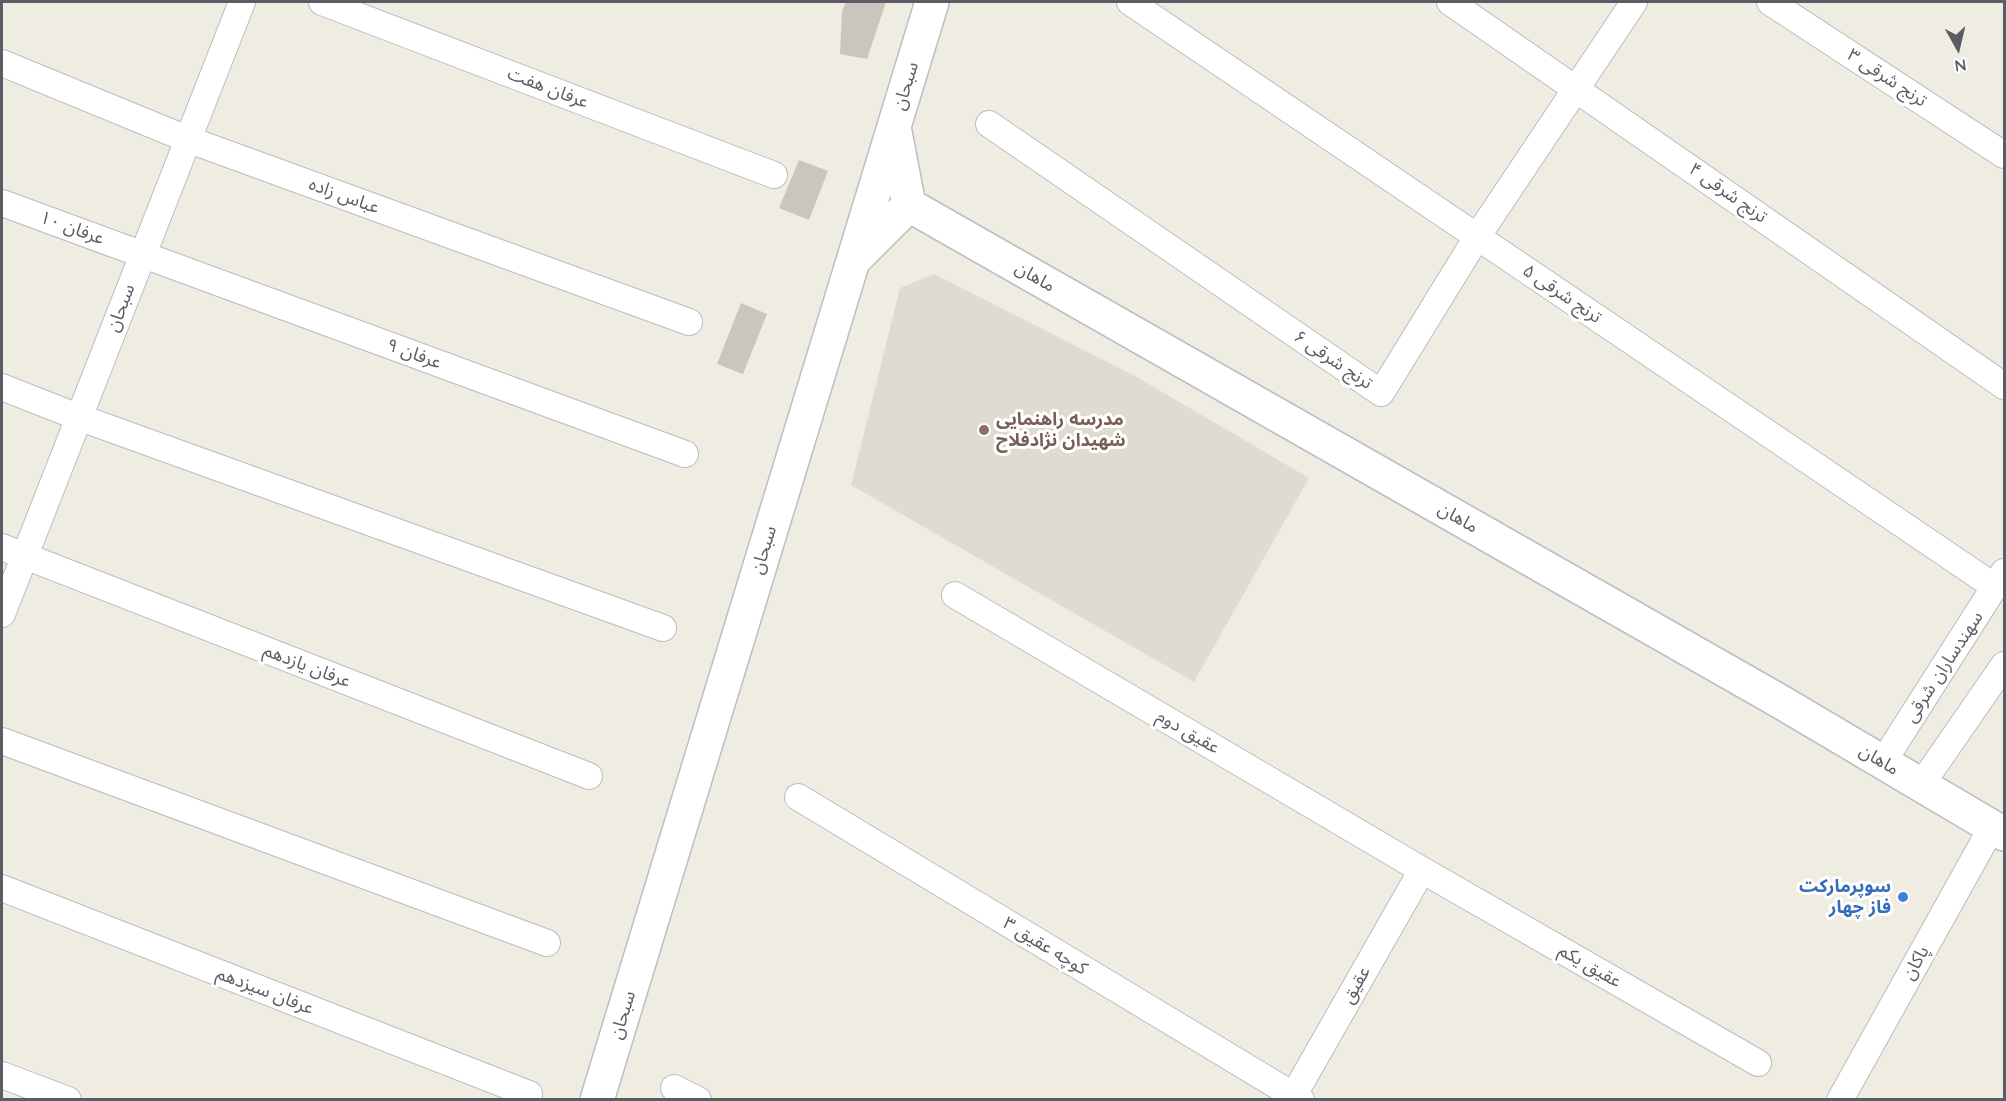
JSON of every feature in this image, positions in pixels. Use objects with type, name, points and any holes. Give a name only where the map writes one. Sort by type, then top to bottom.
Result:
[{"type":"street","name":"سبحان","points":[[2,614],[13,551],[78,417],[242,2]]},
{"type":"street","name":"عرفان هفت","points":[[322,2],[774,175]]},
{"type":"street","name":"سبحان","points":[[597,1100],[932,2]]},
{"type":"street","name":"ترنج شرقی ۵","points":[[1130,2],[1477,237],[2000,579]]},
{"type":"street","name":"ترنج شرقی ۴","points":[[1450,2],[2004,386]]},
{"type":"street","name":"ترنج شرقی ۶","points":[[989,124],[1381,393],[1477,237],[1634,2]]},
{"type":"street","name":"ترنج شرقی ۳","points":[[1770,2],[2004,155]]},
{"type":"street","name":"عباس زاده","points":[[2,63],[187,139],[689,322]]},
{"type":"street","points":[[853,261],[909,205],[894,127]]},
{"type":"street","name":"عرفان ۱۰","points":[[2,203],[142,254]]},
{"type":"street","name":"ماهان","points":[[909,205],[1998,830]]},
{"type":"street","name":"عرفان ۹","points":[[142,254],[685,453]]},
{"type":"street","points":[[2,387],[78,417],[663,628]]},
{"type":"street","name":"عرفان یازدهم","points":[[13,551],[589,776]]},
{"type":"street","name":"سهندساران شرقی","points":[[1883,762],[2000,579]]},
{"type":"street","name":"عقیق دوم","points":[[954,595],[1422,870]]},
{"type":"street","points":[[1921,785],[2004,665]]},
{"type":"street","points":[[2,741],[547,943]]},
{"type":"street","name":"کوچه عقیق ۳","points":[[798,797],[1295,1098]]},
{"type":"street","name":"پاکان","points":[[1840,1100],[1998,830]]},
{"type":"street","name":"عقیق یکم","points":[[1422,870],[1758,1063]]},
{"type":"street","name":"عقیق","points":[[1295,1098],[1422,870]]},
{"type":"street","name":"عرفان سیزدهم","points":[[2,888],[529,1094]]},
{"type":"street","points":[[2,1075],[68,1100]]},
{"type":"street","points":[[674,1088],[698,1100]]},
{"type":"shaded area","points":[[934,274],[1135,376],[1309,478],[1194,682],[851,485],[900,288]]},
{"type":"building","points":[[846,2],[886,2],[867,59],[840,54],[842,11]]},
{"type":"building","points":[[799,160],[828,171],[809,220],[779,208]]},
{"type":"building","points":[[741,303],[767,314],[743,374],[717,364]]},
{"type":"place","name":"مدرسه راهنمایی شهیدان نژادفلاح","points":[[984,430]]},
{"type":"place","name":"سوپرمارکت فاز چهار","points":[[1903,897]]}]
